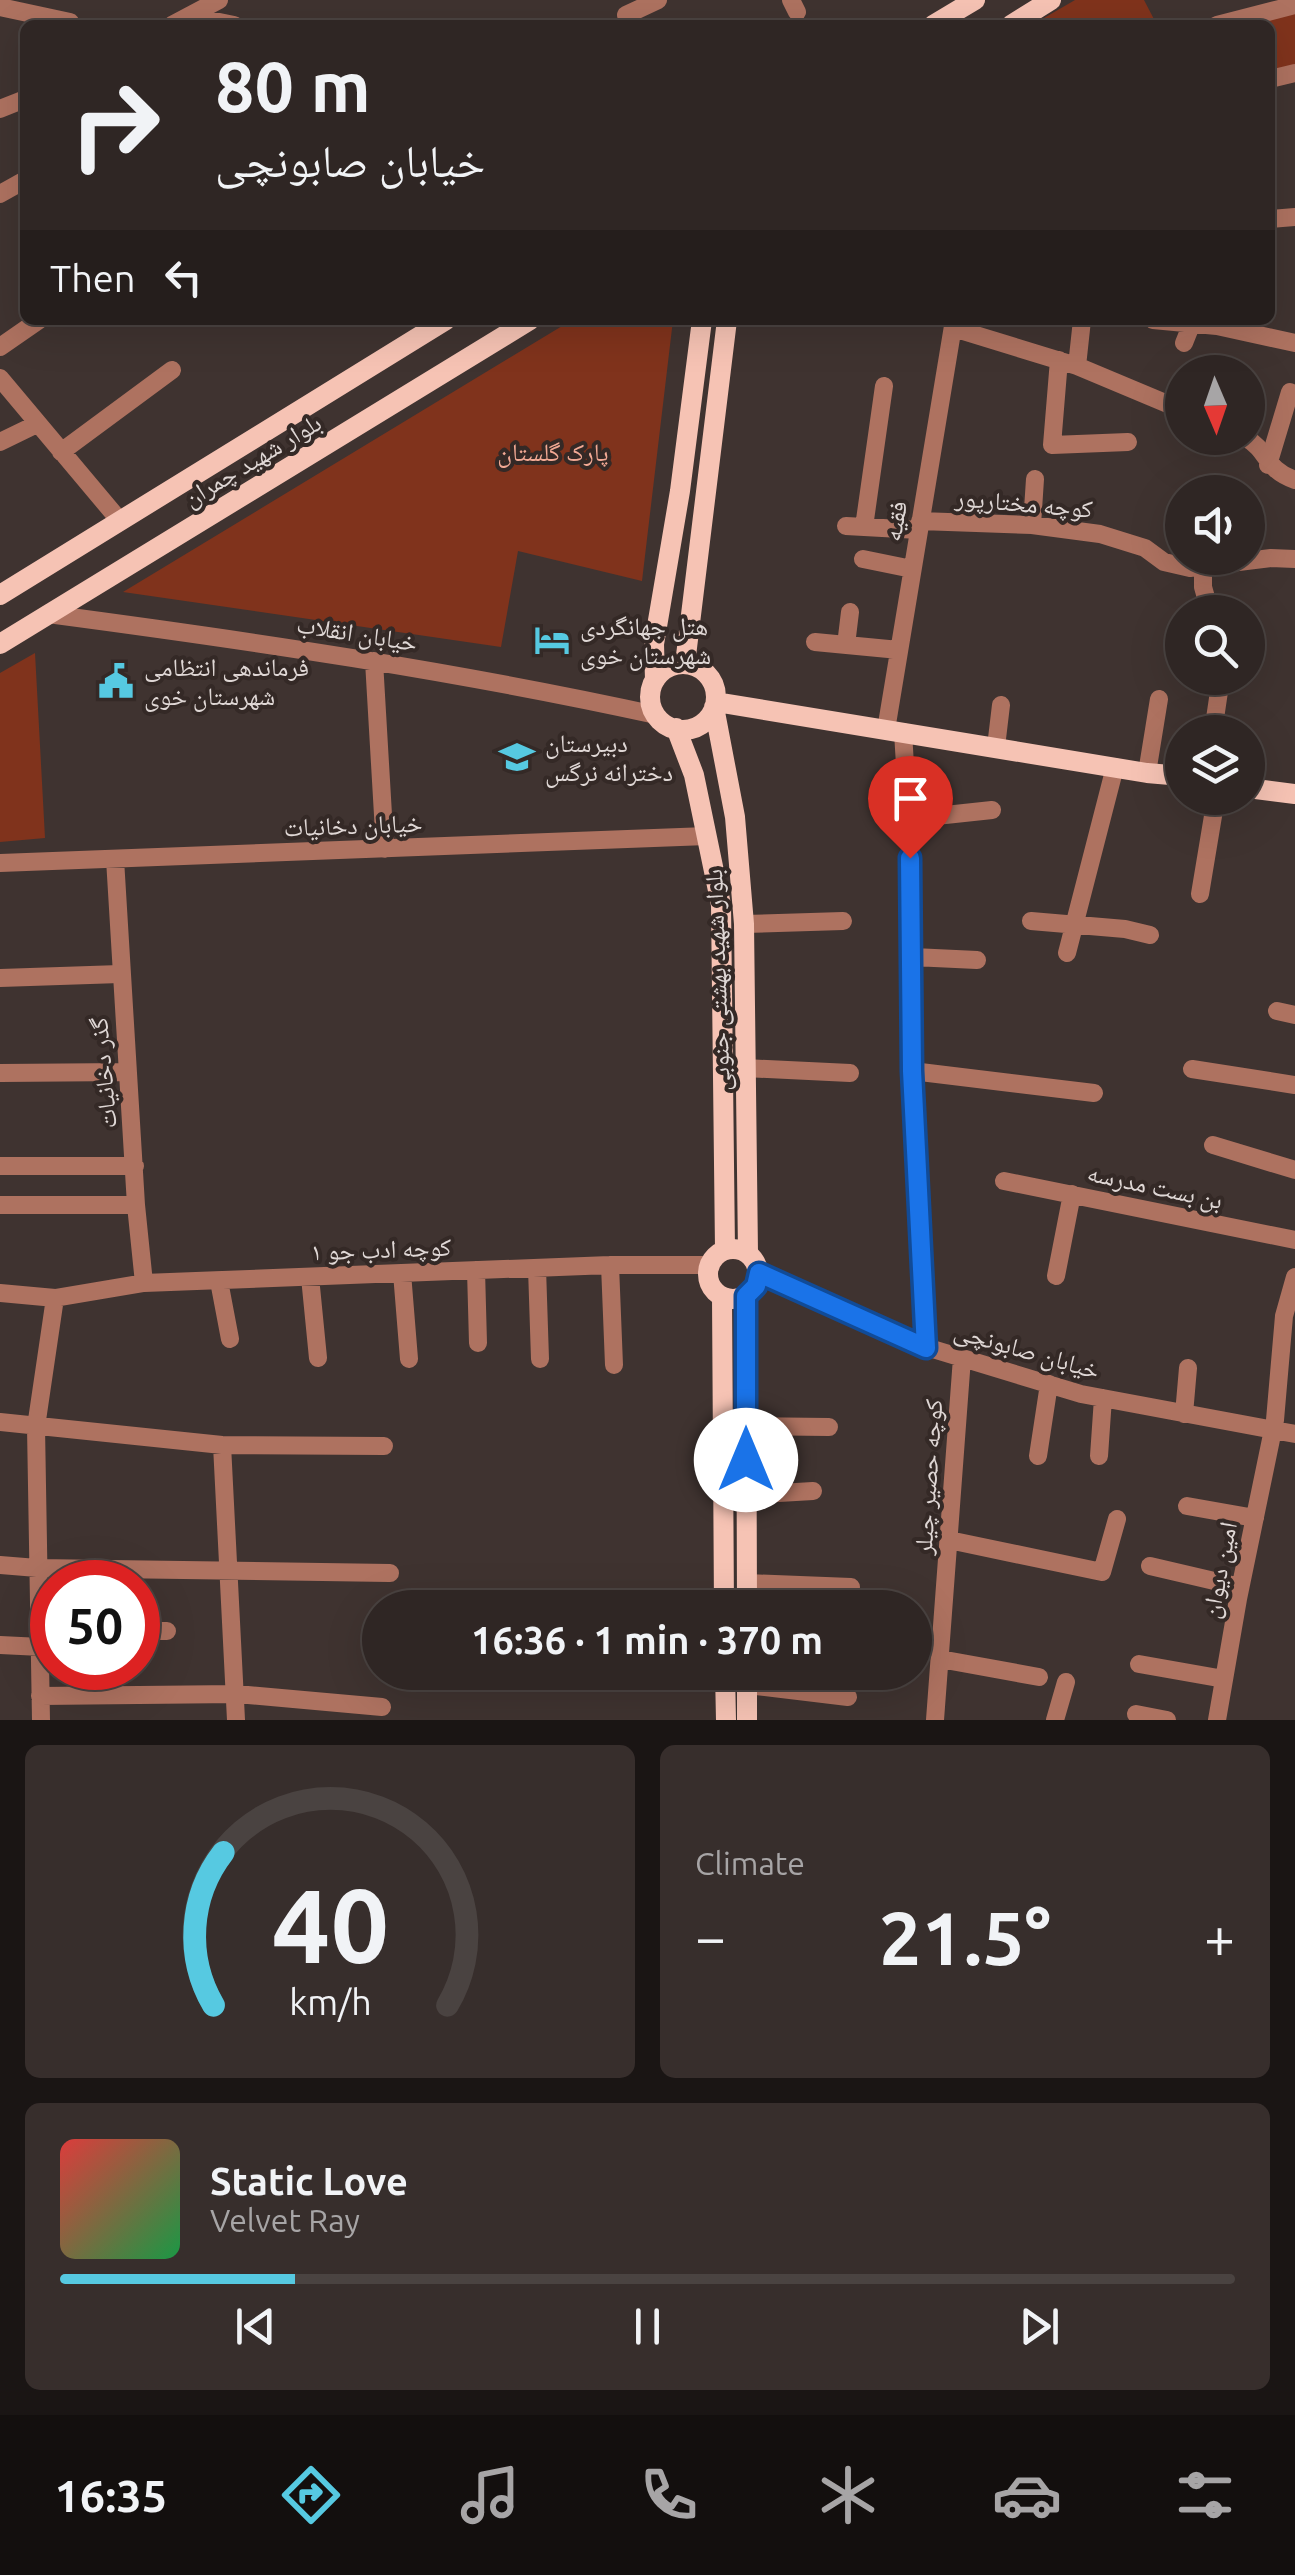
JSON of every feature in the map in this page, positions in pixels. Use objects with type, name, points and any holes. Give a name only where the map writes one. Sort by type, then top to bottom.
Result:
[{"type":"main road","points":[[941,20],[974,0]]},
{"type":"main road","points":[[1019,20],[1051,0]]},
{"type":"main road","name":"بلوار شهید چمران","points":[[0,595],[438,325]]},
{"type":"main road","name":"بلوار شهید چمران","points":[[0,644],[522,325]]},
{"type":"main road","points":[[655,680],[668,668],[696,666],[712,681],[715,705],[710,716],[695,727],[676,728],[656,715],[650,698],[655,680],[654,644],[680,491],[701,325]]},
{"type":"main road","points":[[685,664],[726,325]]},
{"type":"main road","points":[[715,705],[1165,775]]},
{"type":"main road","name":"بلوار شهید بهشتی جنوبی","points":[[715,705],[744,924],[748,1253]]},
{"type":"main road","name":"بلوار شهید بهشتی جنوبی","points":[[676,728],[694,775],[721,904],[725,1250]]},
{"type":"main road","points":[[694,775],[698,766],[706,762],[726,768]]},
{"type":"main road","points":[[1265,790],[1295,794]]},
{"type":"main road","points":[[737,1248],[748,1253],[759,1273],[756,1286],[746,1296],[722,1297],[712,1288],[708,1277],[715,1256],[737,1248]]},
{"type":"main road","points":[[746,1296],[746,1590]]},
{"type":"main road","points":[[722,1297],[724,1590]]},
{"type":"main road","points":[[725,1690],[726,1720]]},
{"type":"main road","points":[[747,1690],[748,1720]]},
{"type":"street","points":[[625,13],[658,0]]},
{"type":"street","points":[[182,20],[216,2]]},
{"type":"street","points":[[1236,20],[1295,4]]},
{"type":"street","points":[[0,7],[61,20]]},
{"type":"street","points":[[190,16],[210,20]]},
{"type":"street","points":[[0,347],[32,325]]},
{"type":"street","name":"فقیه","points":[[926,1348],[912,1071],[908,819],[894,731],[899,650],[954,325]]},
{"type":"street","points":[[957,325],[1068,363],[1165,403]]},
{"type":"street","points":[[1080,325],[1068,363],[1052,445],[1128,442]]},
{"type":"street","points":[[1184,343],[1192,325]]},
{"type":"street","points":[[1197,325],[1295,343]]},
{"type":"street","points":[[61,452],[172,370]]},
{"type":"street","points":[[0,378],[120,521]]},
{"type":"street","name":"کوچه مختارپور","points":[[884,386],[855,527],[1032,525],[1100,534],[1145,548],[1165,562]]},
{"type":"street","points":[[1268,465],[1290,392]]},
{"type":"street","points":[[0,442],[37,424]]},
{"type":"street","points":[[1263,455],[1268,465],[1295,480]]},
{"type":"street","points":[[1032,525],[1035,479]]},
{"type":"street","points":[[863,559],[912,568]]},
{"type":"street","name":"کوچه مختارپور","points":[[1265,559],[1295,559]]},
{"type":"street","points":[[846,645],[850,612]]},
{"type":"street","name":"خیابان انقلاب","points":[[48,614],[264,642],[517,684],[656,715]]},
{"type":"street","points":[[815,642],[899,650]]},
{"type":"street","points":[[374,661],[385,848]]},
{"type":"street","points":[[1147,773],[1159,699]]},
{"type":"street","points":[[996,747],[1001,706]]},
{"type":"street","points":[[1067,952],[1115,767]]},
{"type":"street","points":[[908,819],[992,810]]},
{"type":"street","points":[[1200,894],[1213,815]]},
{"type":"street","name":"خیابان دخانیات","points":[[0,863],[707,836]]},
{"type":"street","name":"گذر دخانیات","points":[[115,859],[144,1283]]},
{"type":"street","points":[[744,924],[843,921]]},
{"type":"street","points":[[1031,921],[1125,929],[1150,935]]},
{"type":"street","points":[[913,957],[977,960]]},
{"type":"street","points":[[0,978],[120,974]]},
{"type":"street","points":[[744,1068],[850,1073]]},
{"type":"street","points":[[1192,1069],[1295,1085]]},
{"type":"street","points":[[912,1071],[1094,1093]]},
{"type":"street","points":[[0,1072],[128,1072]]},
{"type":"street","points":[[1212,1145],[1295,1170]]},
{"type":"street","points":[[0,1166],[135,1166]]},
{"type":"street","name":"بن بست مدرسه","points":[[1004,1181],[1295,1240]]},
{"type":"street","points":[[1056,1276],[1072,1194]]},
{"type":"street","points":[[0,1204],[136,1205]]},
{"type":"street","points":[[610,1265],[614,1365]]},
{"type":"street","name":"کوچه ادب جو ۱","points":[[0,1293],[56,1298],[144,1283],[610,1265],[710,1265]]},
{"type":"street","points":[[537,1268],[540,1359]]},
{"type":"street","points":[[476,1270],[478,1344]]},
{"type":"street","name":"خیابان صابونچی","points":[[759,1273],[926,1348],[1103,1398],[1295,1434]]},
{"type":"street","points":[[402,1274],[409,1359]]},
{"type":"street","name":"امین دیوان","points":[[1217,1720],[1240,1587],[1287,1369],[1284,1316],[1295,1276]]},
{"type":"street","points":[[310,1278],[318,1358]]},
{"type":"street","points":[[219,1281],[230,1339]]},
{"type":"street","points":[[37,1560],[36,1427],[56,1298]]},
{"type":"street","name":"کوچه حصیر چیلر","points":[[937,1720],[962,1358]]},
{"type":"street","points":[[1184,1414],[1188,1368]]},
{"type":"street","points":[[1038,1456],[1049,1384]]},
{"type":"street","points":[[1099,1456],[1103,1398]]},
{"type":"street","points":[[0,1422],[222,1445],[384,1446]]},
{"type":"street","points":[[746,1426],[829,1427]]},
{"type":"street","points":[[222,1445],[236,1720]]},
{"type":"street","points":[[746,1495],[813,1491]]},
{"type":"street","points":[[1187,1506],[1255,1518]]},
{"type":"street","points":[[949,1540],[1102,1572],[1117,1519]]},
{"type":"street","points":[[0,1565],[30,1567]]},
{"type":"street","points":[[1150,1566],[1240,1587]]},
{"type":"street","points":[[160,1570],[390,1574]]},
{"type":"street","points":[[746,1584],[852,1587]]},
{"type":"street","points":[[160,1631],[167,1631]]},
{"type":"street","points":[[0,1645],[30,1640]]},
{"type":"street","points":[[940,1659],[1039,1678]]},
{"type":"street","points":[[1139,1664],[1224,1679]]},
{"type":"street","points":[[1055,1720],[1066,1682]]},
{"type":"street","points":[[40,1690],[41,1720]]},
{"type":"street","points":[[809,1690],[848,1697]]},
{"type":"street","points":[[40,1696],[237,1694],[382,1707]]},
{"type":"street","points":[[1136,1714],[1167,1720]]},
{"type":"green space","points":[[1075,0],[1144,0],[1154,20],[1041,20]]},
{"type":"green space","points":[[1295,11],[1295,67],[1275,72],[1275,20],[1259,20]]},
{"type":"green space","name":"پارک گلستان","points":[[564,325],[672,325],[642,581],[518,551],[501,647],[123,592]]},
{"type":"green space","points":[[35,653],[45,838],[0,842],[0,673]]},
{"type":"place","name":"هتل جهانگردی شهرستان خوی","points":[[552,640]]},
{"type":"place","name":"فرماندهی انتظامی شهرستان خوی","points":[[116,681]]},
{"type":"place","name":"دبیرستان دخترانه نرگس","points":[[517,757]]},
{"type":"route","points":[[746,1460],[746,1296],[756,1286],[759,1273],[926,1348],[912,1071],[910,858]]}]
